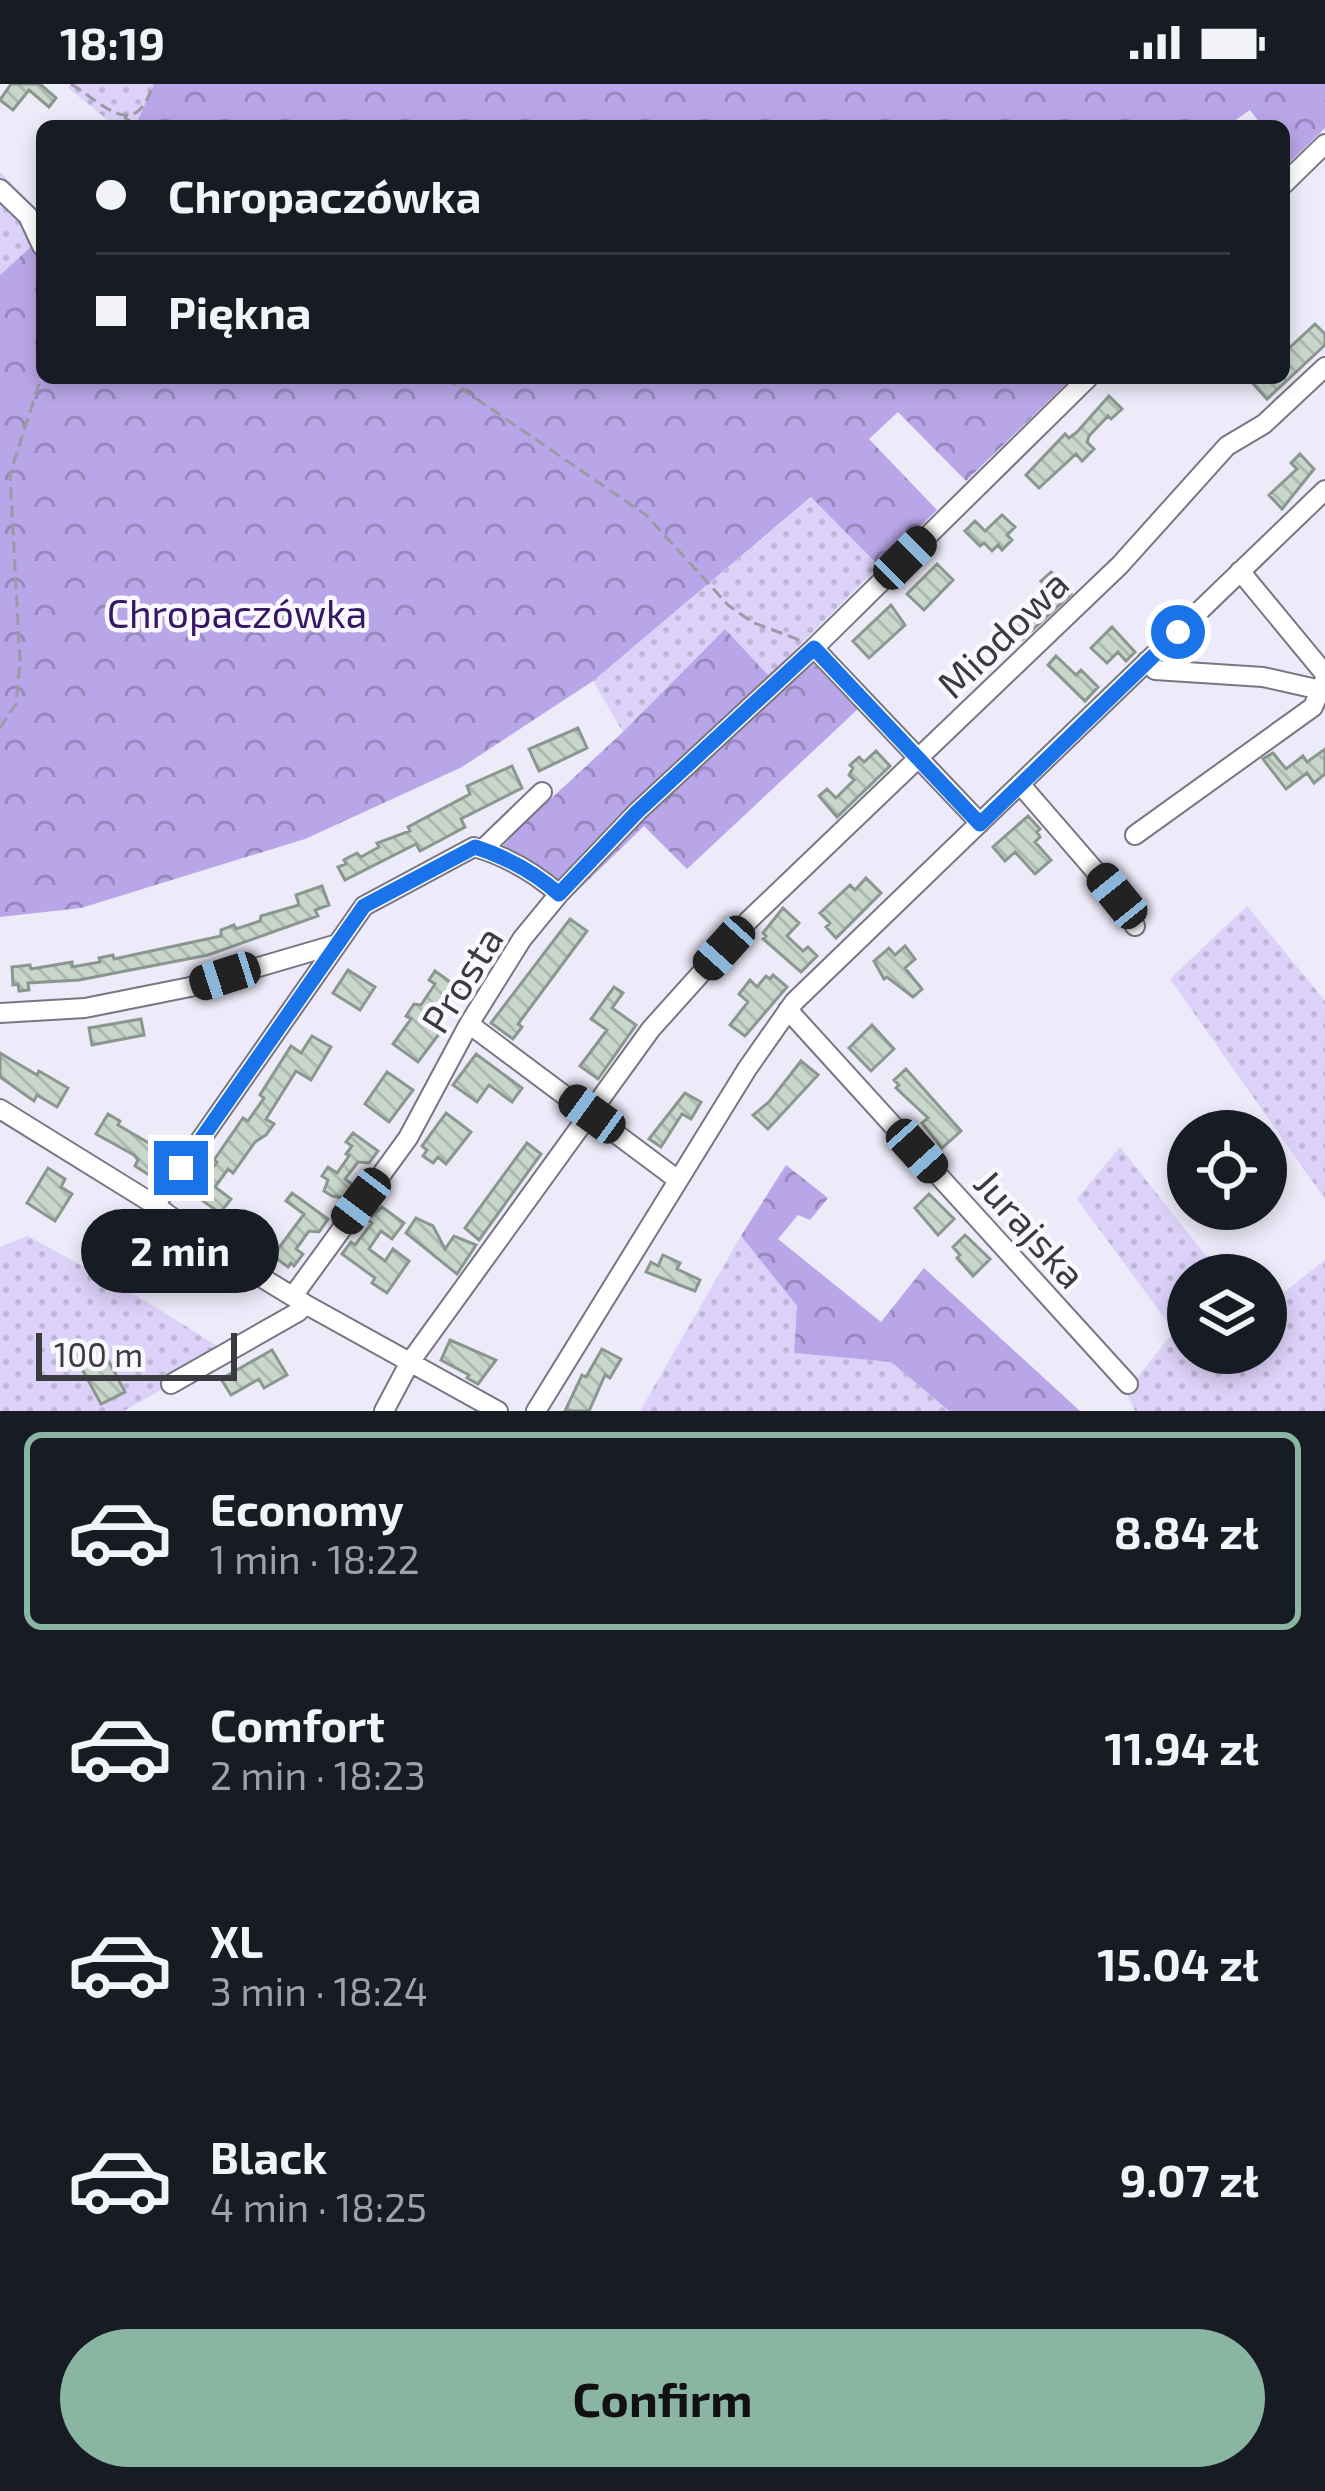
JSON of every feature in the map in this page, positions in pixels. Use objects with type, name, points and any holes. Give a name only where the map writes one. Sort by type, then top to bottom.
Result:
[{"type":"street","points":[[1290,178],[1325,144]]},
{"type":"street","points":[[0,189],[28,216],[36,233]]},
{"type":"street","name":"Miodowa","points":[[384,1411],[410,1362],[650,1029],[748,920],[1120,565],[1227,446],[1264,424],[1325,367]]},
{"type":"street","name":"Prosta","points":[[299,1300],[408,1138],[469,1024],[522,939],[559,894],[637,812],[814,648],[1082,384]]},
{"type":"street","points":[[536,1411],[788,1010],[1325,490]]},
{"type":"street","points":[[1240,572],[1325,683]]},
{"type":"street","points":[[814,648],[980,824]]},
{"type":"street","points":[[1147,662],[1155,670],[1325,683]]},
{"type":"street","points":[[1136,835],[1313,707],[1325,683]]},
{"type":"street","points":[[1020,784],[1094,869],[1135,926]]},
{"type":"street","points":[[155,1204],[364,906],[479,848],[542,792]]},
{"type":"street","points":[[479,848],[541,879],[559,894]]},
{"type":"street","points":[[0,1013],[85,1008],[190,987],[334,945]]},
{"type":"street","name":"Jurajska","points":[[788,1010],[1128,1384]]},
{"type":"street","points":[[469,1024],[678,1180]]},
{"type":"street","points":[[0,1109],[299,1300],[498,1411]]},
{"type":"street","points":[[171,1384],[298,1312],[299,1300]]},
{"type":"path","points":[[71,84],[114,114],[130,116],[144,108],[153,84]]},
{"type":"path","points":[[121,115],[128,120]]},
{"type":"path","points":[[0,728],[16,704],[20,662],[10,474],[39,384]]},
{"type":"path","points":[[455,384],[646,515],[728,605],[752,622],[791,634],[814,648]]},
{"type":"shaded area","points":[[71,84],[154,84],[138,120],[108,120],[68,88]]},
{"type":"shaded area","points":[[0,172],[36,204],[36,242],[0,275]]},
{"type":"shaded area","points":[[812,497],[879,566],[769,676],[725,629],[623,732],[593,681]]},
{"type":"shaded area","points":[[1247,906],[1325,1001],[1325,1199],[1287,1145],[1287,1110],[1262,1110],[1170,979]]},
{"type":"shaded area","points":[[1120,1147],[1167,1207],[1167,1230],[1185,1230],[1204,1254],[1167,1254],[1167,1321],[1077,1199]]},
{"type":"shaded area","points":[[28,1236],[227,1352],[124,1411],[0,1411],[0,1247]]},
{"type":"shaded area","points":[[741,1236],[797,1306],[794,1353],[891,1362],[949,1411],[640,1411]]},
{"type":"shaded area","points":[[1325,1260],[1325,1411],[1135,1411],[1126,1392],[1167,1340],[1167,1374],[1287,1374],[1287,1290]]},
{"type":"green space","points":[[154,84],[1325,84],[1325,128],[1290,162],[1290,120],[1258,120],[1250,110],[1236,120],[138,120]]},
{"type":"green space","name":"Chropaczówka","points":[[36,242],[36,384],[1066,384],[966,481],[898,412],[869,439],[937,510],[879,566],[811,497],[593,681],[462,767],[305,839],[81,908],[0,917],[0,275]]},
{"type":"green space","points":[[725,629],[768,675],[798,648],[858,709],[687,869],[644,826],[568,900],[493,858],[515,832]]},
{"type":"green space","points":[[786,1165],[828,1198],[810,1220],[798,1215],[778,1239],[881,1322],[924,1268],[1080,1411],[949,1411],[891,1362],[794,1353],[797,1306],[741,1236]]},
{"type":"building","points":[[11,84],[40,84],[56,98],[49,107],[29,90],[13,110],[0,100]]},
{"type":"building","points":[[1315,324],[1325,334],[1325,345],[1290,378],[1290,347]]},
{"type":"building","points":[[1253,384],[1283,384],[1267,399]]},
{"type":"building","points":[[1109,396],[1122,409],[1089,436],[1087,442],[1094,449],[1082,461],[1076,454],[1039,488],[1026,475],[1065,434],[1069,438],[1077,432]]},
{"type":"building","points":[[1300,454],[1314,469],[1282,509],[1269,495],[1297,469],[1291,463]]},
{"type":"building","points":[[1002,515],[1015,527],[1007,535],[1012,540],[1002,550],[998,545],[992,551],[984,543],[980,546],[965,531],[975,521],[985,531]]},
{"type":"building","points":[[937,564],[953,580],[924,610],[907,594]]},
{"type":"building","points":[[1051,572],[1071,594],[1023,639],[1007,624],[1047,587],[1041,581]]},
{"type":"building","points":[[891,605],[905,625],[869,658],[853,641]]},
{"type":"building","points":[[1112,627],[1135,652],[1126,661],[1118,652],[1107,663],[1091,648]]},
{"type":"building","points":[[1056,656],[1098,687],[1085,701],[1048,665]]},
{"type":"building","points":[[578,728],[587,748],[539,771],[529,749]]},
{"type":"building","points":[[1325,749],[1325,774],[1314,783],[1307,773],[1286,789],[1263,759],[1273,753],[1286,769],[1303,756],[1307,762]]},
{"type":"building","points":[[876,751],[890,766],[837,817],[819,796],[827,789],[836,798],[854,780],[850,765],[859,757],[864,762]]},
{"type":"building","points":[[512,766],[522,788],[461,819],[465,827],[420,851],[416,844],[345,880],[338,867],[346,864],[344,860],[357,853],[361,857],[379,847],[377,843],[410,831],[408,827],[470,794],[467,786]]},
{"type":"building","points":[[1028,816],[1040,829],[1035,842],[1051,860],[1035,874],[1015,852],[1005,861],[993,847]]},
{"type":"building","points":[[866,878],[881,893],[836,938],[820,913],[850,885],[855,890]]},
{"type":"building","points":[[322,886],[329,905],[315,910],[318,916],[208,955],[79,980],[28,983],[29,990],[19,991],[18,984],[13,985],[12,967],[72,962],[72,967],[221,936],[221,930],[234,925],[236,929],[299,905],[296,895]]},
{"type":"building","points":[[783,908],[799,923],[787,936],[803,951],[808,947],[817,956],[801,972],[763,939]]},
{"type":"building","points":[[570,919],[587,931],[518,1024],[522,1027],[513,1039],[491,1023]]},
{"type":"building","points":[[905,946],[915,959],[905,968],[922,989],[913,997],[884,979],[874,961],[889,948],[895,955]]},
{"type":"building","points":[[348,970],[375,987],[360,1010],[333,993]]},
{"type":"building","points":[[435,971],[460,989],[432,1023],[442,1030],[418,1062],[393,1044],[411,1019],[406,1016],[414,1004],[421,1005],[435,984],[429,980]]},
{"type":"building","points":[[773,975],[787,987],[745,1036],[730,1025],[748,1002],[739,994],[750,980],[757,987]]},
{"type":"building","points":[[614,987],[623,993],[612,1008],[636,1025],[598,1079],[580,1066],[607,1030],[591,1019]]},
{"type":"building","points":[[141,1019],[144,1035],[92,1045],[89,1028]]},
{"type":"building","points":[[872,1025],[894,1049],[871,1071],[849,1048]]},
{"type":"building","points":[[312,1036],[331,1047],[311,1080],[296,1071],[266,1119],[274,1124],[215,1187],[231,1199],[220,1213],[193,1194],[243,1118],[248,1121],[264,1098],[260,1095],[291,1046],[301,1053]]},
{"type":"building","points":[[0,1053],[68,1088],[57,1107],[37,1095],[34,1101],[0,1077]]},
{"type":"building","points":[[476,1054],[522,1088],[512,1102],[489,1085],[477,1102],[453,1085]]},
{"type":"building","points":[[801,1061],[818,1075],[768,1129],[753,1115]]},
{"type":"building","points":[[906,1069],[961,1131],[942,1148],[922,1123],[928,1118],[896,1088],[899,1085],[894,1080]]},
{"type":"building","points":[[387,1072],[413,1090],[389,1122],[365,1104]]},
{"type":"building","points":[[685,1093],[701,1102],[691,1119],[682,1114],[661,1147],[649,1139]]},
{"type":"building","points":[[446,1113],[471,1132],[446,1164],[438,1157],[433,1163],[423,1156],[427,1150],[422,1146]]},
{"type":"building","points":[[108,1114],[164,1152],[149,1175],[135,1166],[134,1155],[96,1134]]},
{"type":"building","points":[[353,1133],[378,1151],[369,1163],[358,1162],[345,1179],[353,1185],[344,1198],[332,1196],[324,1191],[328,1180],[322,1176],[328,1167],[337,1173],[349,1156],[352,1146],[346,1142]]},
{"type":"building","points":[[527,1143],[541,1154],[479,1240],[465,1228]]},
{"type":"building","points":[[48,1168],[65,1179],[61,1187],[72,1194],[55,1221],[27,1203]]},
{"type":"building","points":[[292,1193],[328,1219],[319,1232],[309,1231],[296,1249],[303,1254],[288,1267],[273,1256],[304,1214],[286,1201]]},
{"type":"building","points":[[929,1194],[954,1219],[938,1235],[915,1208]]},
{"type":"building","points":[[382,1207],[404,1223],[392,1239],[381,1231],[369,1249],[385,1261],[393,1249],[409,1261],[387,1293],[342,1254],[351,1242],[355,1245],[372,1223],[367,1220]]},
{"type":"building","points":[[112,1216],[146,1236],[151,1228],[171,1240],[161,1257],[127,1236],[121,1245],[106,1236],[103,1231]]},
{"type":"building","points":[[416,1218],[433,1226],[445,1249],[454,1236],[476,1245],[457,1274],[406,1233]]},
{"type":"building","points":[[965,1235],[990,1259],[973,1276],[953,1247]]},
{"type":"building","points":[[663,1255],[680,1263],[677,1269],[700,1280],[695,1291],[646,1272],[651,1262],[658,1266]]},
{"type":"building","points":[[450,1340],[496,1360],[478,1384],[441,1360]]},
{"type":"building","points":[[99,1343],[125,1392],[101,1404],[75,1356]]},
{"type":"building","points":[[602,1349],[621,1359],[610,1378],[605,1375],[589,1411],[565,1411],[582,1375],[586,1377]]},
{"type":"building","points":[[272,1350],[287,1375],[264,1388],[259,1379],[231,1395],[221,1379]]},
{"type":"route","points":[[181,1168],[364,906],[475,847],[497,854],[559,894],[637,812],[814,648],[980,824],[1178,632]]}]
